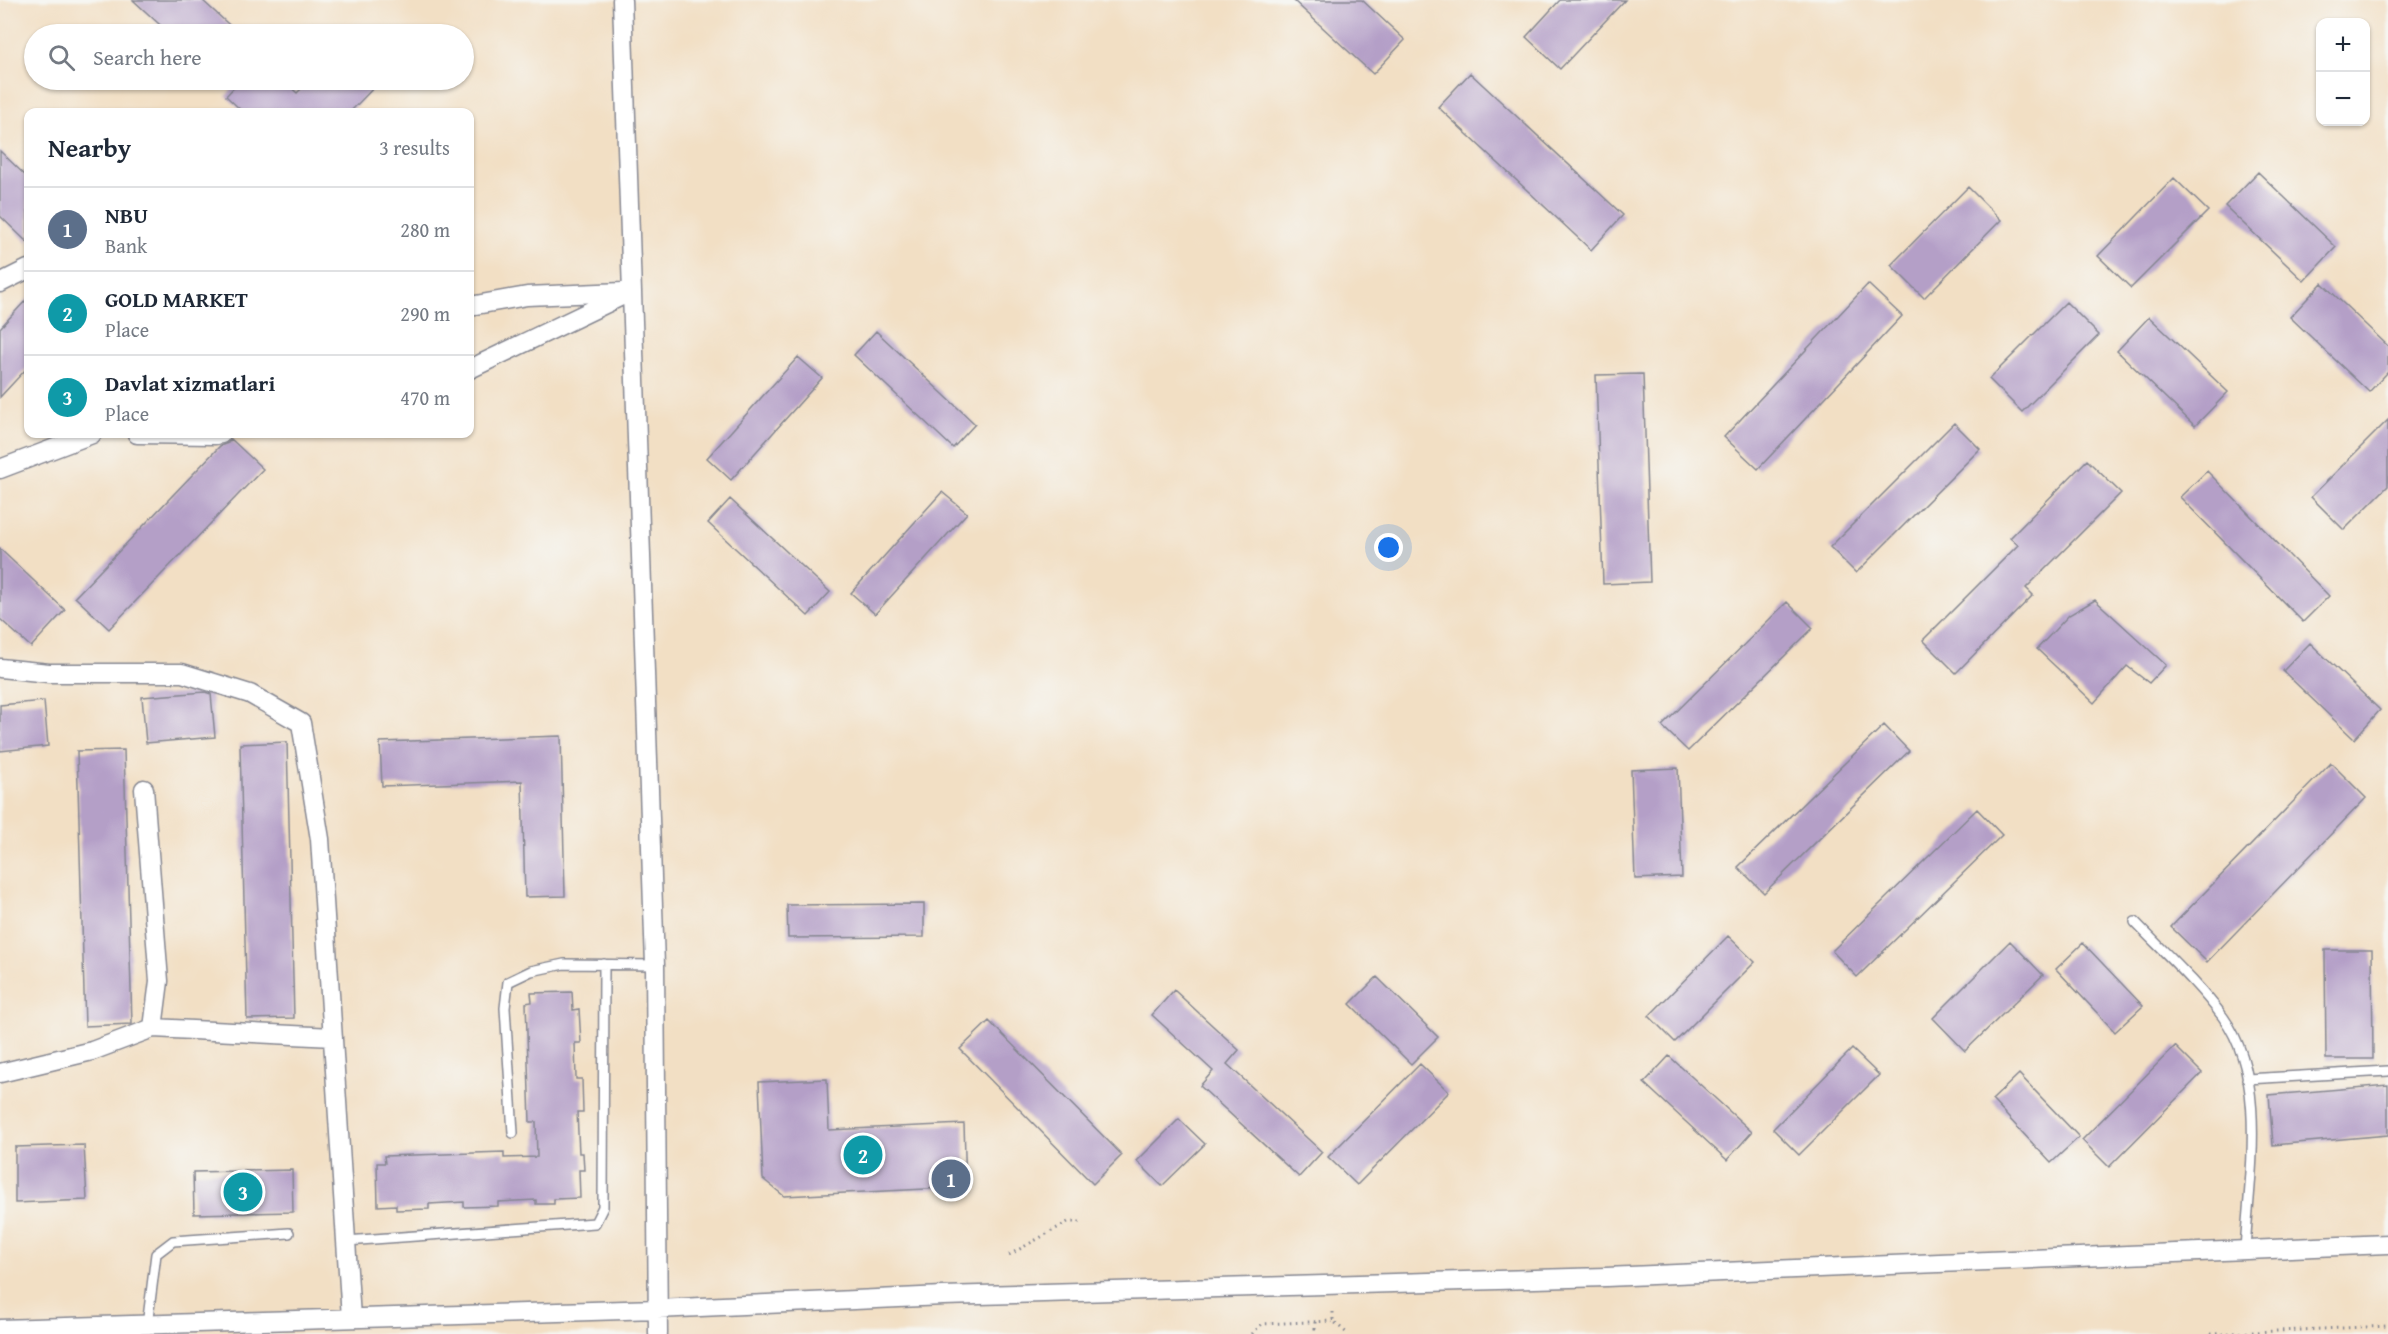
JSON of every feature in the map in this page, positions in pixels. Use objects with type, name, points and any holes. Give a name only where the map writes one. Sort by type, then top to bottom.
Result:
[{"type":"street","points":[[622,0],[655,965],[658,1334]]},
{"type":"street","points":[[0,283],[24,271]]},
{"type":"street","points":[[474,305],[527,296],[632,291]]},
{"type":"street","points":[[474,367],[632,291]]},
{"type":"street","points":[[0,469],[81,438]]},
{"type":"street","points":[[0,668],[49,673],[182,673],[250,694],[301,723],[320,839],[351,1318]]},
{"type":"street","points":[[144,789],[159,981],[153,1028]]},
{"type":"street","points":[[0,1073],[92,1051],[153,1028],[333,1037]]},
{"type":"street","points":[[0,1329],[657,1309],[943,1296],[1606,1277],[2388,1244]]},
{"type":"lane","points":[[2135,922],[2224,1018],[2245,1062],[2253,1121],[2245,1250]]},
{"type":"lane","points":[[513,1133],[505,1008],[508,982],[531,970],[564,964],[655,965]]},
{"type":"lane","points":[[346,1241],[595,1223],[603,1206],[604,964]]},
{"type":"lane","points":[[2247,1079],[2388,1071]]},
{"type":"lane","points":[[147,1326],[156,1254],[173,1241],[289,1233]]},
{"type":"path","points":[[1009,1255],[1068,1222],[1084,1222]]},
{"type":"path","points":[[1333,1312],[1333,1321]]},
{"type":"path","points":[[1252,1334],[1262,1324],[1333,1321],[1348,1334]]},
{"type":"path","points":[[1315,1322],[1315,1334]]},
{"type":"path","points":[[2210,1334],[2388,1326]]},
{"type":"building","points":[[133,0],[202,0],[228,24],[159,24]]},
{"type":"building","points":[[1293,0],[1362,0],[1405,40],[1373,74]]},
{"type":"building","points":[[1560,0],[1625,0],[1560,69],[1526,37]]},
{"type":"building","points":[[1470,73],[1623,215],[1591,250],[1438,107]]},
{"type":"building","points":[[232,90],[294,90],[297,93],[300,90],[371,90],[354,108],[239,108],[226,96]]},
{"type":"building","points":[[0,151],[24,174],[24,239],[0,216]]},
{"type":"building","points":[[2258,172],[2336,247],[2304,281],[2225,206]]},
{"type":"building","points":[[2174,178],[2208,211],[2131,288],[2098,256]]},
{"type":"building","points":[[1968,187],[2001,220],[1924,298],[1891,265]]},
{"type":"building","points":[[2322,283],[2388,346],[2388,372],[2369,392],[2290,317]]},
{"type":"building","points":[[1868,284],[1902,316],[1758,469],[1724,437]]},
{"type":"building","points":[[24,302],[24,371],[0,397],[0,328]]},
{"type":"building","points":[[2066,302],[2099,335],[2022,412],[1989,379]]},
{"type":"building","points":[[2149,317],[2228,392],[2195,426],[2117,351]]},
{"type":"building","points":[[876,331],[975,424],[953,448],[854,355]]},
{"type":"building","points":[[798,357],[822,378],[731,480],[707,458]]},
{"type":"building","points":[[1643,374],[1650,582],[1603,584],[1596,375]]},
{"type":"building","points":[[2388,420],[2388,486],[2344,530],[2311,497]]},
{"type":"building","points":[[1954,423],[1980,449],[1856,573],[1830,547]]},
{"type":"building","points":[[231,439],[263,469],[109,629],[75,597],[220,446]]},
{"type":"building","points":[[2087,460],[2121,493],[2026,588],[2033,595],[1956,673],[1923,640],[2018,545],[2010,538]]},
{"type":"building","points":[[2207,471],[2329,596],[2303,622],[2180,497]]},
{"type":"building","points":[[942,492],[967,513],[875,614],[851,593]]},
{"type":"building","points":[[730,499],[830,592],[808,616],[708,523]]},
{"type":"building","points":[[0,549],[65,610],[31,647],[0,619]]},
{"type":"building","points":[[2095,600],[2166,665],[2149,683],[2127,666],[2094,703],[2037,649],[2069,615]]},
{"type":"building","points":[[1787,602],[1813,628],[1688,751],[1662,726]]},
{"type":"building","points":[[2310,643],[2380,710],[2354,739],[2283,671]]},
{"type":"building","points":[[205,692],[211,694],[215,737],[146,743],[142,697]]},
{"type":"building","points":[[44,701],[48,746],[0,751],[0,705]]},
{"type":"building","points":[[1884,725],[1909,751],[1764,893],[1738,867]]},
{"type":"building","points":[[561,736],[565,896],[525,897],[522,781],[382,786],[380,742]]},
{"type":"building","points":[[287,742],[294,1018],[247,1019],[240,744]]},
{"type":"building","points":[[124,750],[132,1024],[85,1026],[77,751]]},
{"type":"building","points":[[2331,763],[2366,798],[2207,962],[2171,927]]},
{"type":"building","points":[[1678,768],[1682,877],[1635,879],[1631,770]]},
{"type":"building","points":[[1977,809],[2002,835],[1857,977],[1832,951]]},
{"type":"building","points":[[924,904],[924,937],[788,938],[787,905]]},
{"type":"building","points":[[1728,936],[1755,962],[1675,1042],[1649,1016]]},
{"type":"building","points":[[2010,941],[2043,975],[1965,1051],[1933,1018]]},
{"type":"building","points":[[2083,943],[2143,1006],[2115,1032],[2056,969]]},
{"type":"building","points":[[2325,950],[2372,950],[2373,1059],[2326,1059]]},
{"type":"building","points":[[1377,977],[1438,1037],[1411,1064],[1350,1004]]},
{"type":"building","points":[[1174,990],[1239,1050],[1227,1064],[1322,1152],[1299,1177],[1200,1086],[1213,1071],[1152,1015]]},
{"type":"building","points":[[572,992],[573,1010],[579,1009],[581,1043],[575,1043],[576,1079],[582,1079],[583,1112],[577,1112],[579,1153],[583,1153],[584,1170],[579,1170],[580,1198],[554,1199],[554,1204],[536,1204],[536,1200],[498,1202],[498,1206],[464,1207],[464,1202],[429,1204],[429,1209],[396,1210],[396,1205],[378,1206],[377,1163],[385,1163],[384,1156],[504,1152],[504,1158],[537,1157],[536,1122],[530,1122],[526,1003],[532,1002],[531,993]]},
{"type":"building","points":[[989,1021],[1122,1155],[1093,1184],[960,1049]]},
{"type":"building","points":[[2175,1046],[2202,1073],[2109,1167],[2082,1140]]},
{"type":"building","points":[[1852,1049],[1879,1075],[1799,1155],[1773,1129]]},
{"type":"building","points":[[1669,1056],[1752,1132],[1727,1160],[1644,1083]]},
{"type":"building","points":[[1420,1064],[1449,1092],[1357,1185],[1328,1157]]},
{"type":"building","points":[[2019,1074],[2079,1137],[2051,1163],[1992,1100]]},
{"type":"building","points":[[827,1079],[829,1130],[964,1124],[966,1187],[784,1196],[763,1179],[759,1082]]},
{"type":"building","points":[[2388,1085],[2388,1135],[2273,1145],[2269,1095]]},
{"type":"building","points":[[1179,1119],[1205,1144],[1162,1186],[1137,1161]]},
{"type":"building","points":[[84,1145],[87,1200],[15,1203],[15,1147]]},
{"type":"building","points":[[292,1170],[293,1212],[194,1214],[193,1172]]},
{"type":"place","name":"GOLD MARKET","points":[[863,1155]]},
{"type":"place","name":"NBU","points":[[951,1179]]},
{"type":"place","name":"Davlat xizmatlari","points":[[243,1192]]}]
